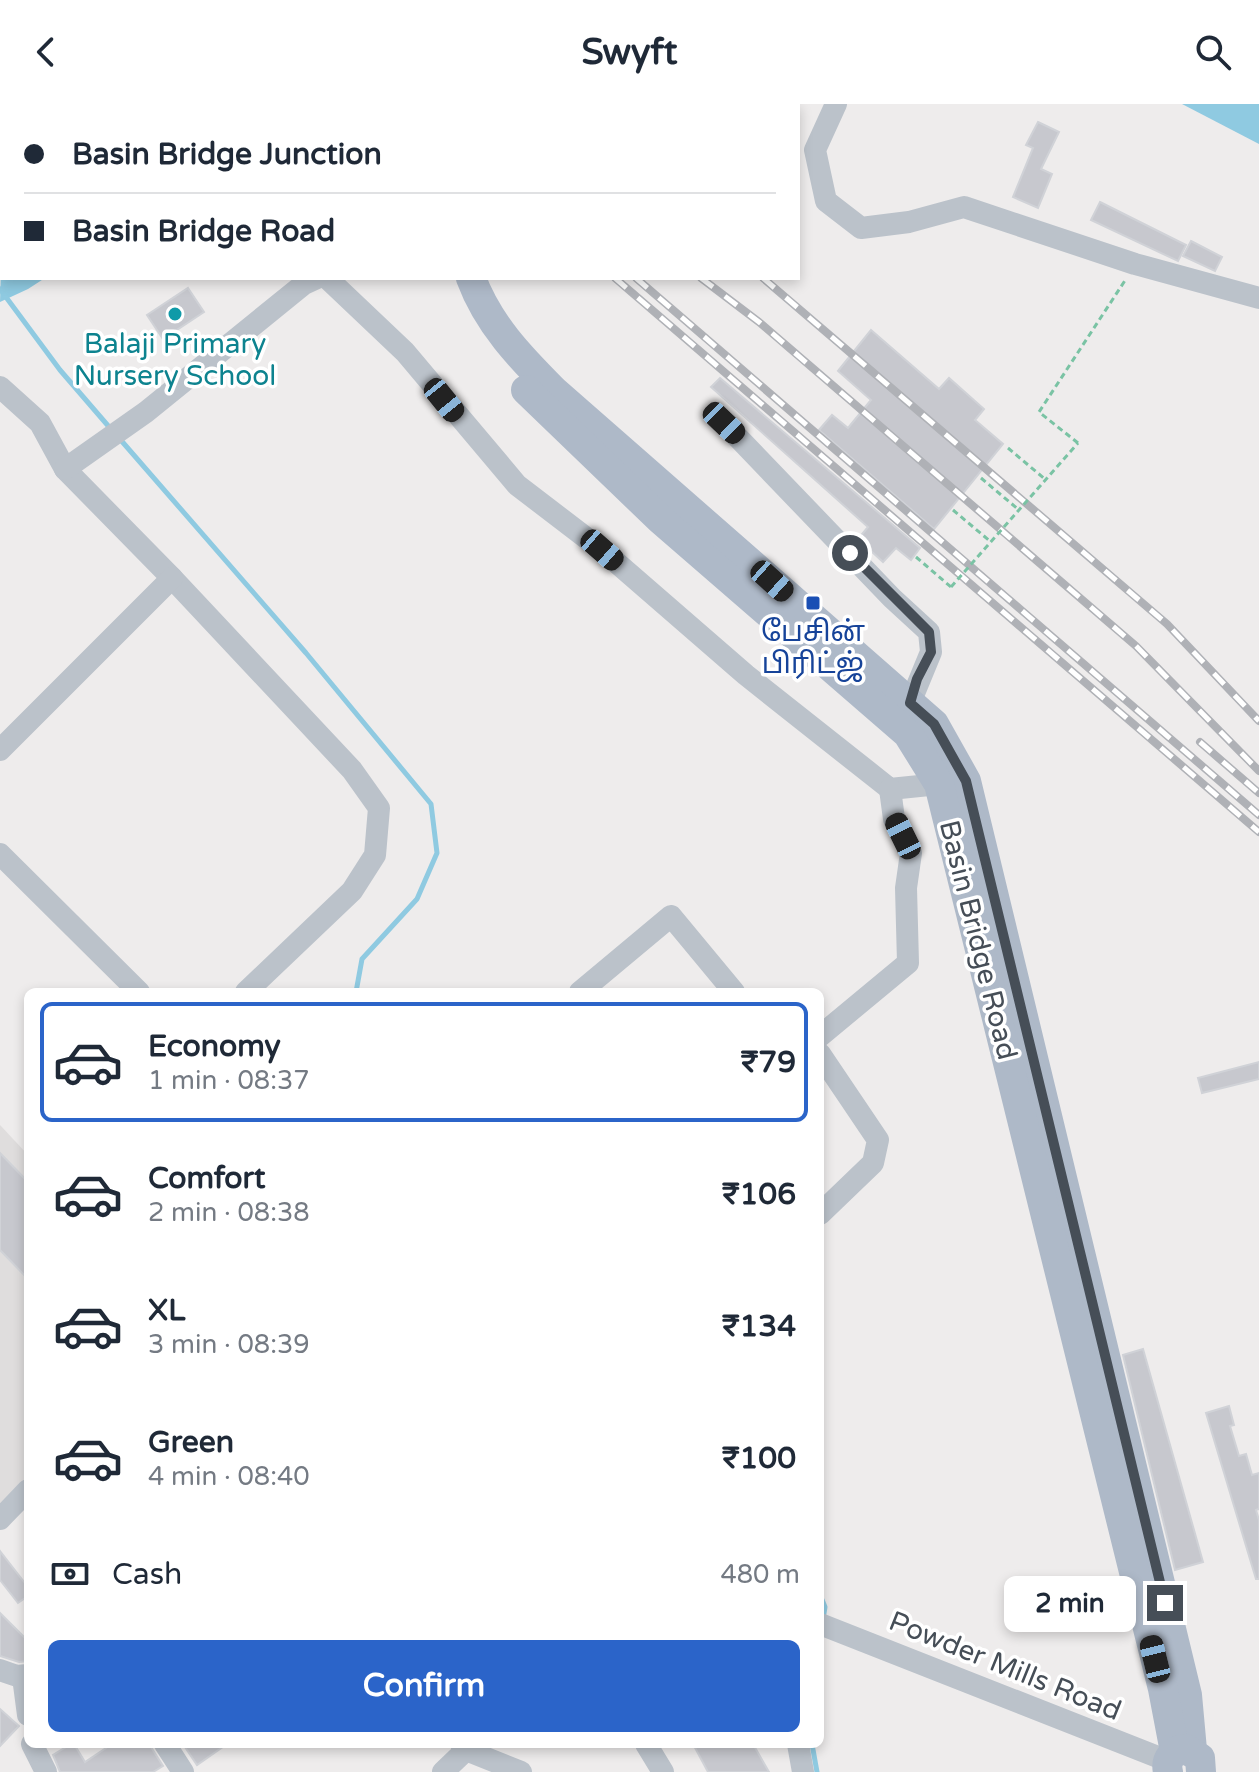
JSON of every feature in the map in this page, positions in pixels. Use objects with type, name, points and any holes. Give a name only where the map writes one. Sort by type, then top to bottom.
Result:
[{"type":"main road","points":[[451,280],[466,311],[508,370],[539,405],[671,510]]},
{"type":"main road","points":[[472,280],[508,344],[671,510]]},
{"type":"main road","name":"Basin Bridge Road","points":[[671,510],[934,724],[953,782],[1187,1695],[1181,1761]]},
{"type":"main road","name":"Basin Bridge Road","points":[[671,510],[908,734],[953,782]]},
{"type":"street","points":[[836,104],[815,150],[826,201],[861,228],[909,222],[964,207],[1135,264],[1259,298]]},
{"type":"street","points":[[65,469],[131,423],[313,280]]},
{"type":"street","points":[[329,280],[405,352],[517,485],[602,550],[746,675],[890,789],[894,819],[911,853],[906,888],[908,963],[824,1033]]},
{"type":"street","points":[[0,387],[40,423],[65,469],[352,770],[379,808],[375,855],[352,891],[250,988]]},
{"type":"street","points":[[724,423],[892,598],[929,632],[931,652],[917,679],[910,703]]},
{"type":"street","points":[[0,750],[172,578]]},
{"type":"street","points":[[890,789],[953,782]]},
{"type":"street","points":[[0,854],[135,988]]},
{"type":"street","points":[[585,988],[671,916],[731,988]]},
{"type":"street","points":[[824,1060],[878,1140],[873,1163],[824,1210]]},
{"type":"street","points":[[0,1519],[24,1494]]},
{"type":"street","name":"Powder Mills Road","points":[[829,1628],[1181,1761]]},
{"type":"street","points":[[0,1670],[24,1676]]},
{"type":"street","points":[[34,1748],[46,1772]]},
{"type":"street","points":[[168,1748],[183,1772]]},
{"type":"street","points":[[443,1772],[463,1748]]},
{"type":"street","points":[[466,1748],[521,1772]]},
{"type":"street","points":[[648,1748],[663,1772]]},
{"type":"street","points":[[799,1748],[803,1772]]},
{"type":"path","points":[[916,557],[951,587],[1078,443],[1039,412],[1135,264]]},
{"type":"path","points":[[1008,448],[1046,480]]},
{"type":"path","points":[[981,478],[1019,510]]},
{"type":"path","points":[[953,510],[991,542]]},
{"type":"shaded area","points":[[0,1125],[24,1151],[24,1488],[0,1511]]},
{"type":"water","points":[[1182,104],[1259,104],[1259,144]]},
{"type":"water","points":[[1,280],[42,280],[28,289],[0,302]]},
{"type":"building","points":[[1038,122],[1059,132],[1041,169],[1052,174],[1038,208],[1013,197],[1033,148],[1026,145]]},
{"type":"building","points":[[1100,202],[1186,245],[1178,261],[1091,220]]},
{"type":"building","points":[[1191,241],[1222,257],[1215,271],[1183,256]]},
{"type":"building","name":"Balaji Primary Nursery School","points":[[188,288],[204,312],[163,339],[147,315]]},
{"type":"building","points":[[871,330],[939,389],[949,378],[984,409],[975,420],[1003,444],[934,529],[819,430],[832,415],[848,428],[871,400],[838,371]]},
{"type":"building","points":[[720,378],[920,548],[911,560],[896,548],[883,562],[858,539],[868,527],[711,387]]},
{"type":"building","points":[[1259,1062],[1259,1079],[1202,1093],[1198,1078]]},
{"type":"building","points":[[0,1153],[24,1178],[24,1275],[0,1250]]},
{"type":"building","points":[[1143,1349],[1203,1562],[1175,1570],[1123,1355]]},
{"type":"building","points":[[1229,1406],[1234,1425],[1230,1426],[1239,1456],[1246,1454],[1252,1475],[1259,1473],[1259,1509],[1256,1510],[1259,1520],[1259,1579],[1256,1579],[1206,1413]]},
{"type":"building","points":[[0,1551],[24,1582],[24,1599],[18,1603],[0,1580]]},
{"type":"building","points":[[0,1613],[24,1637],[24,1661],[0,1656]]},
{"type":"building","points":[[0,1709],[19,1726],[0,1746]]},
{"type":"building","points":[[64,1748],[76,1748],[85,1762],[106,1748],[152,1748],[163,1766],[153,1772],[60,1772],[53,1755]]},
{"type":"building","points":[[186,1748],[221,1748],[197,1765]]},
{"type":"building","points":[[695,1748],[755,1748],[769,1772],[708,1772]]},
{"type":"waterway","points":[[0,289],[60,370],[110,428]]},
{"type":"waterway","points":[[119,438],[306,653],[431,804],[437,853],[417,899],[362,959],[357,988]]},
{"type":"waterway","points":[[824,1605],[824,1613]]},
{"type":"waterway","points":[[813,1748],[817,1772]]},
{"type":"railway","points":[[617,280],[1259,832]]},
{"type":"railway","points":[[638,280],[1259,815]]},
{"type":"railway","points":[[704,280],[759,322],[1136,646],[1259,771]]},
{"type":"railway","points":[[765,280],[1167,624],[1259,721]]},
{"type":"railway","points":[[1200,742],[1259,793]]},
{"type":"place","name":"Balaji Primary Nursery School","points":[[175,314]]},
{"type":"place","name":"பேசின் பிரிட்ஜ்","points":[[813,603]]},
{"type":"route","points":[[850,553],[929,632],[931,652],[917,679],[910,703],[934,724],[966,781],[1165,1603]]}]
